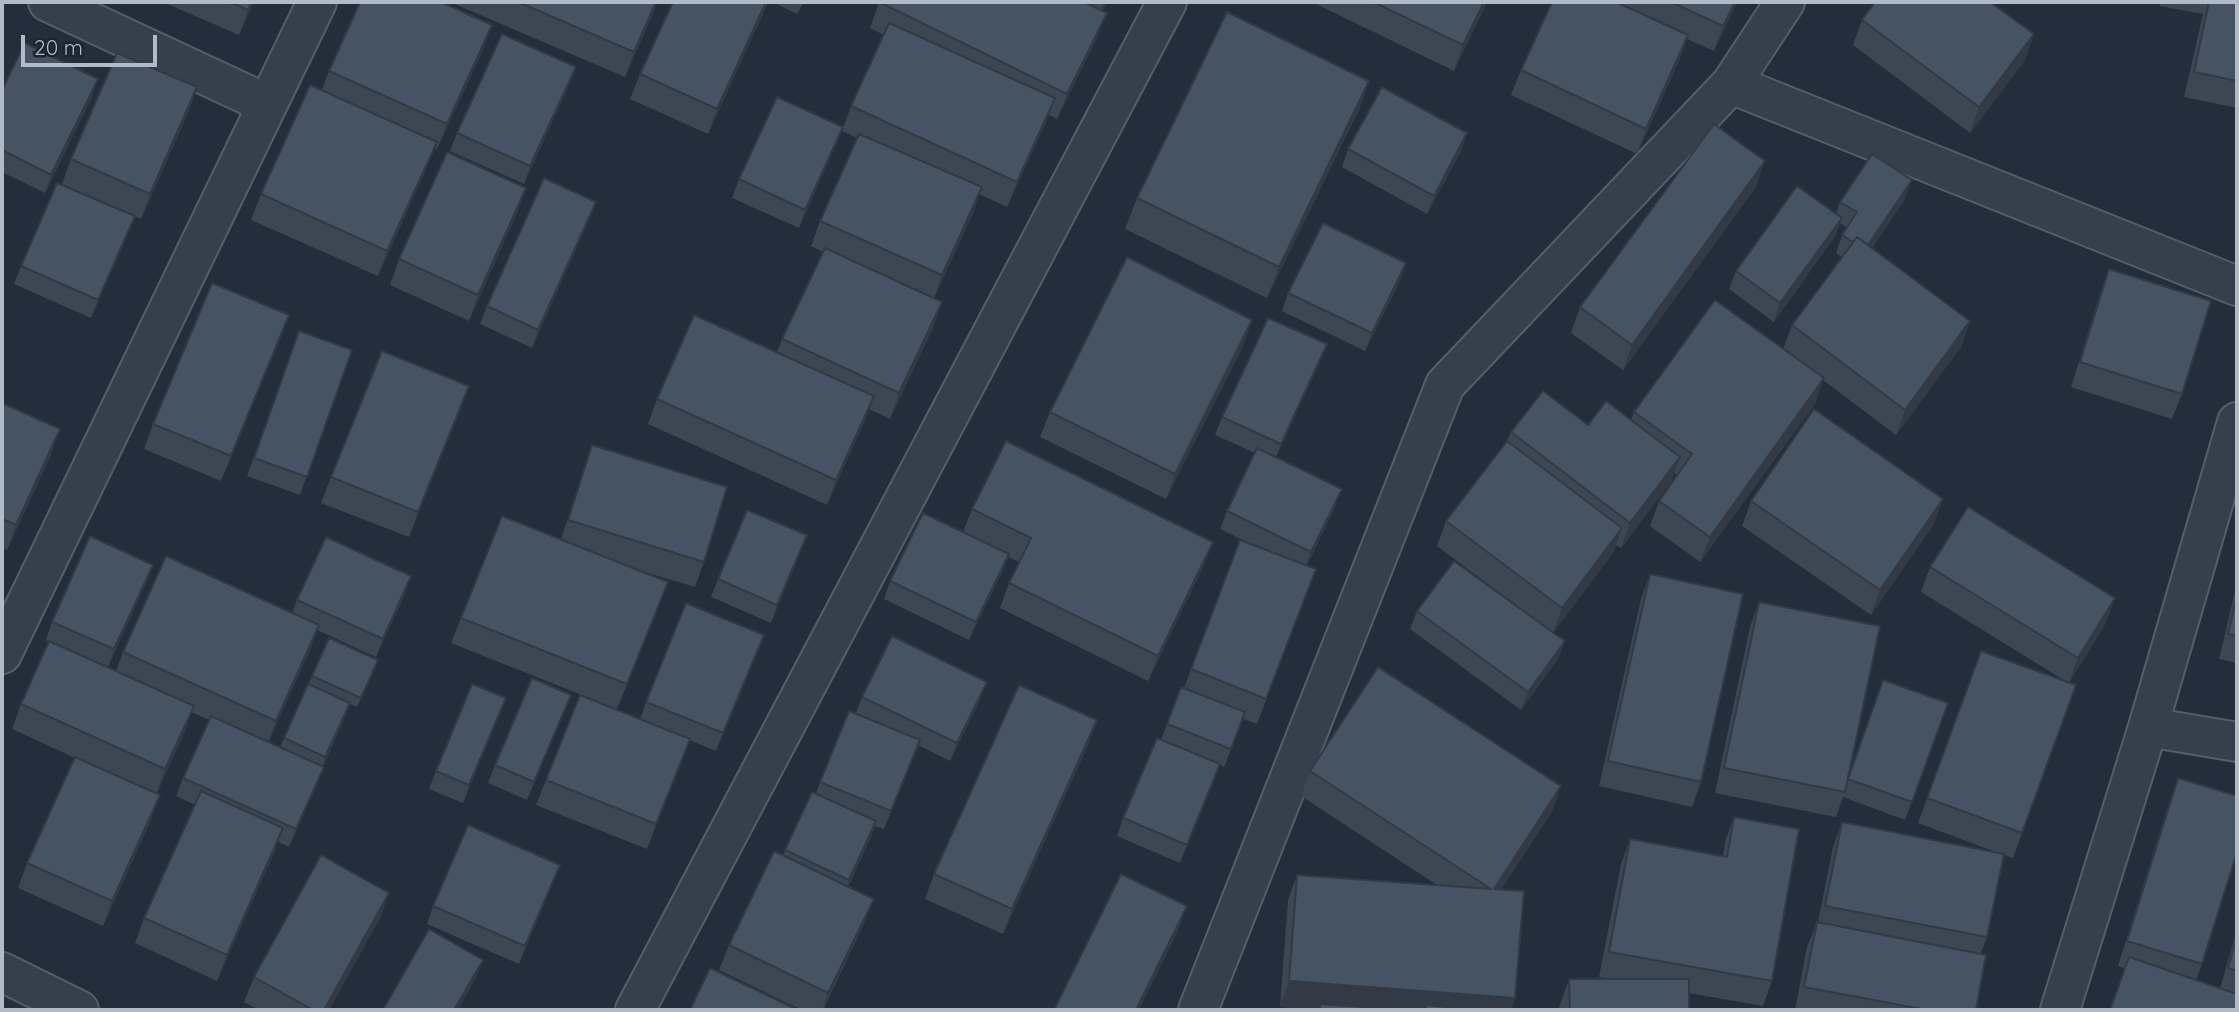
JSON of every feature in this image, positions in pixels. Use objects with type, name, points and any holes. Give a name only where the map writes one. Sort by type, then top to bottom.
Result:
[{"type":"street","points":[[48,2],[267,104]]},
{"type":"street","points":[[2,654],[317,2]]},
{"type":"street","points":[[635,1010],[1167,2]]},
{"type":"street","points":[[1198,1010],[1445,385],[1731,84],[1784,2]]},
{"type":"street","points":[[1731,84],[2237,286]]},
{"type":"street","points":[[2060,1010],[2148,727],[2237,422]]},
{"type":"street","points":[[2148,727],[2237,741]]},
{"type":"street","points":[[2,972],[75,1010]]},
{"type":"building","points":[[230,2],[252,2],[248,10]]},
{"type":"building","points":[[360,2],[441,2],[492,25],[447,124],[329,71]]},
{"type":"building","points":[[518,2],[656,2],[634,52]]},
{"type":"building","points":[[673,2],[766,2],[717,109],[640,74]]},
{"type":"building","points":[[879,2],[1084,2],[1107,13],[1067,94]]},
{"type":"building","points":[[1373,2],[1484,2],[1463,45]]},
{"type":"building","points":[[1552,2],[1616,2],[1688,35],[1646,129],[1521,70]]},
{"type":"building","points":[[1671,2],[1735,2],[1723,26]]},
{"type":"building","points":[[1875,2],[1990,2],[2034,34],[1979,107],[1862,20]]},
{"type":"building","points":[[2209,2],[2237,2],[2237,81],[2194,72]]},
{"type":"building","points":[[1227,12],[1369,81],[1279,267],[1137,198]]},
{"type":"building","points":[[889,23],[1055,98],[1017,182],[851,106]]},
{"type":"building","points":[[502,34],[576,67],[530,166],[457,133]]},
{"type":"building","points":[[25,43],[98,79],[51,175],[2,150],[2,90]]},
{"type":"building","points":[[117,53],[197,87],[150,194],[71,159]]},
{"type":"building","points":[[310,85],[437,142],[387,251],[261,194]]},
{"type":"building","points":[[1382,87],[1467,133],[1434,196],[1348,149]]},
{"type":"building","points":[[777,97],[843,127],[805,210],[739,179]]},
{"type":"building","points":[[1714,124],[1765,161],[1632,345],[1580,307]]},
{"type":"building","points":[[859,134],[982,187],[942,275],[820,221]]},
{"type":"building","points":[[447,152],[526,188],[478,295],[399,259]]},
{"type":"building","points":[[1872,154],[1912,180],[1868,245],[1857,237],[1853,242],[1842,235],[1857,212],[1840,202]]},
{"type":"building","points":[[544,178],[596,202],[538,330],[487,306]]},
{"type":"building","points":[[57,183],[135,216],[98,300],[21,266]]},
{"type":"building","points":[[1797,186],[1842,218],[1780,303],[1736,271]]},
{"type":"building","points":[[1323,223],[1406,263],[1372,333],[1288,293]]},
{"type":"building","points":[[1857,237],[1970,321],[1905,410],[1792,325]]},
{"type":"building","points":[[825,248],[942,302],[899,393],[782,339]]},
{"type":"building","points":[[1127,257],[1252,320],[1175,474],[1050,412]]},
{"type":"building","points":[[2109,269],[2211,301],[2182,394],[2080,362]]},
{"type":"building","points":[[212,283],[289,315],[231,456],[153,424]]},
{"type":"building","points":[[1715,300],[1824,378],[1710,537],[1659,501],[1692,454],[1634,412]]},
{"type":"building","points":[[694,315],[874,396],[836,480],[657,399]]},
{"type":"building","points":[[1268,318],[1327,344],[1281,444],[1222,417]]},
{"type":"building","points":[[299,331],[352,350],[307,477],[254,458]]},
{"type":"building","points":[[382,351],[469,386],[418,512],[331,477]]},
{"type":"building","points":[[1543,391],[1588,425],[1606,401],[1680,457],[1630,523],[1511,432]]},
{"type":"building","points":[[2,403],[60,429],[16,525],[2,519]]},
{"type":"building","points":[[1814,409],[1943,499],[1880,590],[1751,501]]},
{"type":"building","points":[[1006,441],[1213,542],[1158,656],[1009,583],[1031,538],[972,509]]},
{"type":"building","points":[[1507,441],[1622,528],[1562,608],[1446,521]]},
{"type":"building","points":[[592,445],[727,487],[704,562],[568,520]]},
{"type":"building","points":[[1257,448],[1342,489],[1311,552],[1227,511]]},
{"type":"building","points":[[1968,507],[2115,598],[2078,658],[1930,567]]},
{"type":"building","points":[[747,510],[807,535],[777,605],[718,579]]},
{"type":"building","points":[[923,513],[1009,554],[976,622],[890,581]]},
{"type":"building","points":[[502,516],[668,582],[627,684],[461,618]]},
{"type":"building","points":[[90,536],[153,565],[114,649],[52,622]]},
{"type":"building","points":[[326,537],[411,576],[383,639],[297,600]]},
{"type":"building","points":[[1240,540],[1316,569],[1266,699],[1191,669]]},
{"type":"building","points":[[166,556],[319,625],[276,721],[123,652]]},
{"type":"building","points":[[1454,561],[1565,641],[1528,692],[1417,611]]},
{"type":"building","points":[[1650,574],[1743,594],[1701,782],[1608,761]]},
{"type":"building","points":[[2237,595],[2237,636],[2228,634]]},
{"type":"building","points":[[1759,602],[1880,626],[1845,792],[1724,768]]},
{"type":"building","points":[[686,603],[764,635],[723,733],[646,702]]},
{"type":"building","points":[[892,636],[987,682],[957,743],[862,697]]},
{"type":"building","points":[[329,638],[378,660],[361,698],[312,676]]},
{"type":"building","points":[[49,641],[194,706],[165,769],[21,704]]},
{"type":"building","points":[[1981,651],[2076,685],[2022,833],[1927,798]]},
{"type":"building","points":[[1378,667],[1561,786],[1494,889],[1524,891],[1515,998],[1289,981],[1297,875],[1491,889],[1310,771]]},
{"type":"building","points":[[532,678],[571,695],[534,782],[495,765]]},
{"type":"building","points":[[1883,680],[1948,703],[1912,802],[1848,779]]},
{"type":"building","points":[[308,684],[350,703],[325,757],[284,738]]},
{"type":"building","points":[[472,684],[506,698],[469,785],[436,771]]},
{"type":"building","points":[[1019,685],[1097,720],[1012,909],[934,874]]},
{"type":"building","points":[[1181,687],[1245,712],[1231,749],[1167,724]]},
{"type":"building","points":[[580,695],[690,739],[656,824],[546,780]]},
{"type":"building","points":[[849,711],[920,740],[891,811],[820,782]]},
{"type":"building","points":[[211,716],[324,767],[296,829],[183,778]]},
{"type":"building","points":[[1157,738],[1220,764],[1187,845],[1123,818]]},
{"type":"building","points":[[75,757],[160,795],[112,901],[27,863]]},
{"type":"building","points":[[2178,778],[2237,796],[2237,852],[2202,964],[2127,941]]},
{"type":"building","points":[[201,791],[283,828],[227,955],[144,918]]},
{"type":"building","points":[[812,792],[876,821],[849,880],[785,850]]},
{"type":"building","points":[[1734,817],[1799,829],[1772,981],[1609,952],[1630,839],[1727,857]]},
{"type":"building","points":[[1842,822],[2004,854],[1987,937],[1825,906]]},
{"type":"building","points":[[468,825],[560,865],[525,946],[433,906]]},
{"type":"building","points":[[774,851],[874,899],[828,993],[729,945]]},
{"type":"building","points":[[321,855],[389,893],[324,1010],[313,1010],[254,977]]},
{"type":"building","points":[[1121,874],[1187,906],[1136,1010],[1054,1010]]},
{"type":"building","points":[[1817,922],[1986,955],[1976,1010],[1927,1010],[1804,987]]},
{"type":"building","points":[[429,929],[483,960],[454,1010],[383,1010]]},
{"type":"building","points":[[2237,936],[2237,971],[2228,968]]},
{"type":"building","points":[[2129,957],[2237,994],[2237,1010],[2110,1010]]},
{"type":"building","points":[[710,968],[798,1010],[690,1010]]},
{"type":"building","points":[[1569,979],[1689,979],[1689,1010],[1570,1010]]},
{"type":"building","points":[[1320,1004],[1407,1010],[1320,1010]]},
{"type":"building","points":[[1426,1005],[1475,1010],[1426,1010]]}]
